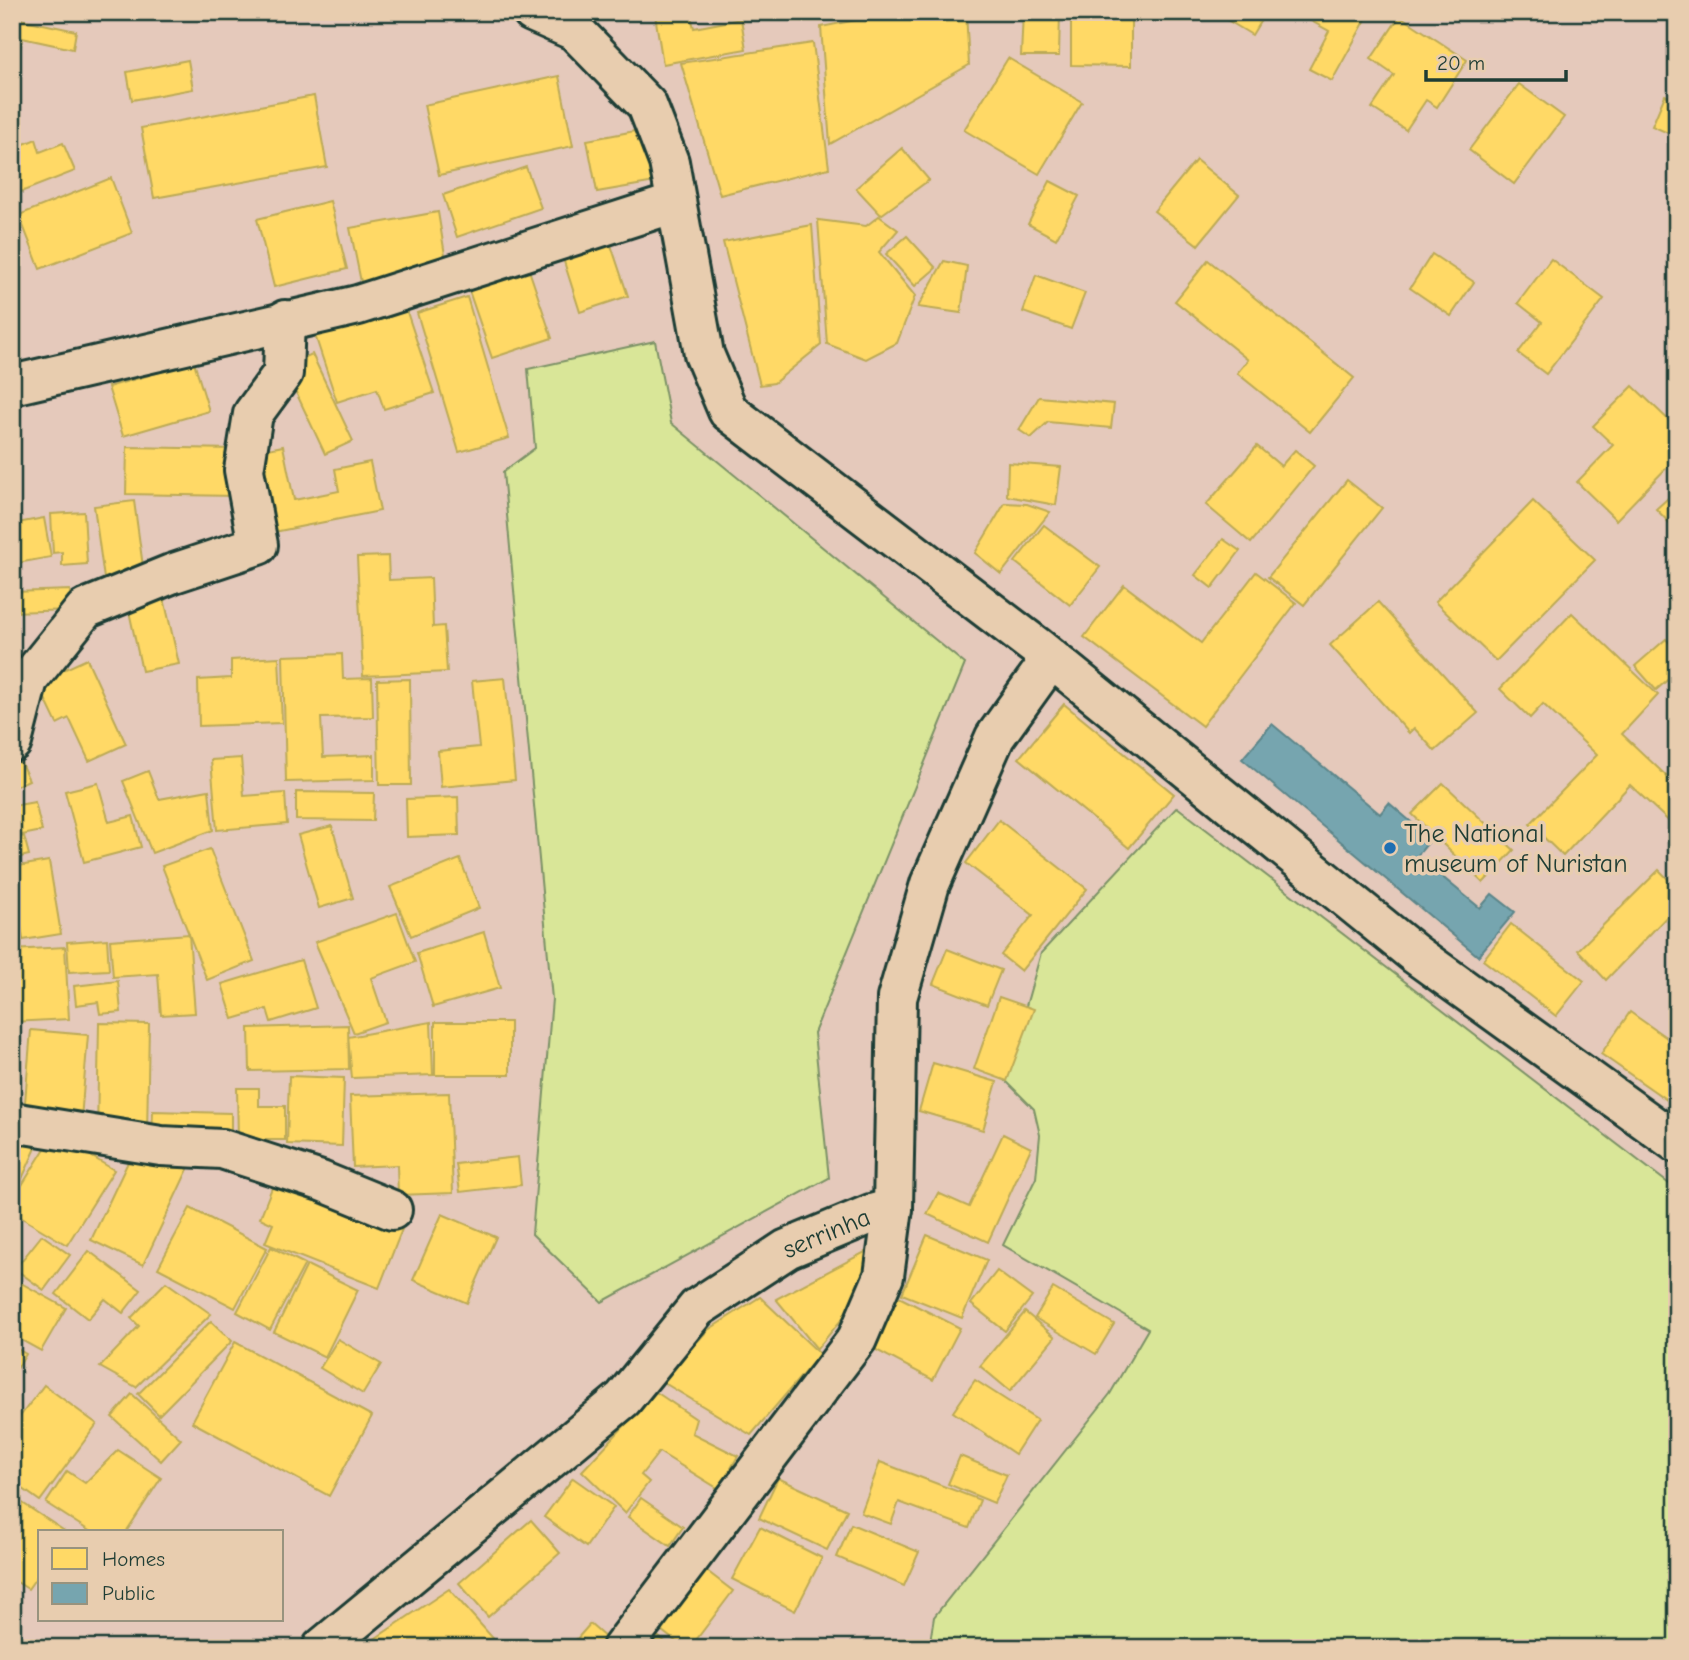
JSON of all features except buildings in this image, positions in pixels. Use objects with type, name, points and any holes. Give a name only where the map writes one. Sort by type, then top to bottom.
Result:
[{"type":"street","points":[[532,12],[575,31],[647,104],[669,162],[704,354],[728,411],[1051,659],[1415,954],[1677,1143]]},
{"type":"street","points":[[12,385],[358,305],[675,203]]},
{"type":"street","points":[[12,742],[28,680],[85,609],[171,574],[258,545],[244,470],[253,414],[283,373],[285,320]]},
{"type":"street","name":"serrinha","points":[[322,1648],[623,1399],[697,1308],[787,1249],[871,1213],[893,1208],[897,998],[930,884],[995,737],[1051,659]]},
{"type":"street","points":[[12,1122],[161,1146],[222,1149],[321,1181],[392,1210]]},
{"type":"street","points":[[622,1648],[858,1339],[884,1276],[893,1208]]},
{"type":"green space","points":[[655,341],[671,423],[965,664],[814,1033],[829,1178],[602,1302],[532,1234],[552,999],[503,472],[535,448],[528,369]]},
{"type":"green space","points":[[1177,807],[1677,1190],[1677,1648],[929,1648],[934,1617],[1110,1394],[1148,1329],[1003,1245],[1036,1178],[1040,1135],[1034,1109],[1005,1080],[1041,953]]},
{"type":"place","name":"The National museum of Nuristan","points":[[1390,848]]}]
